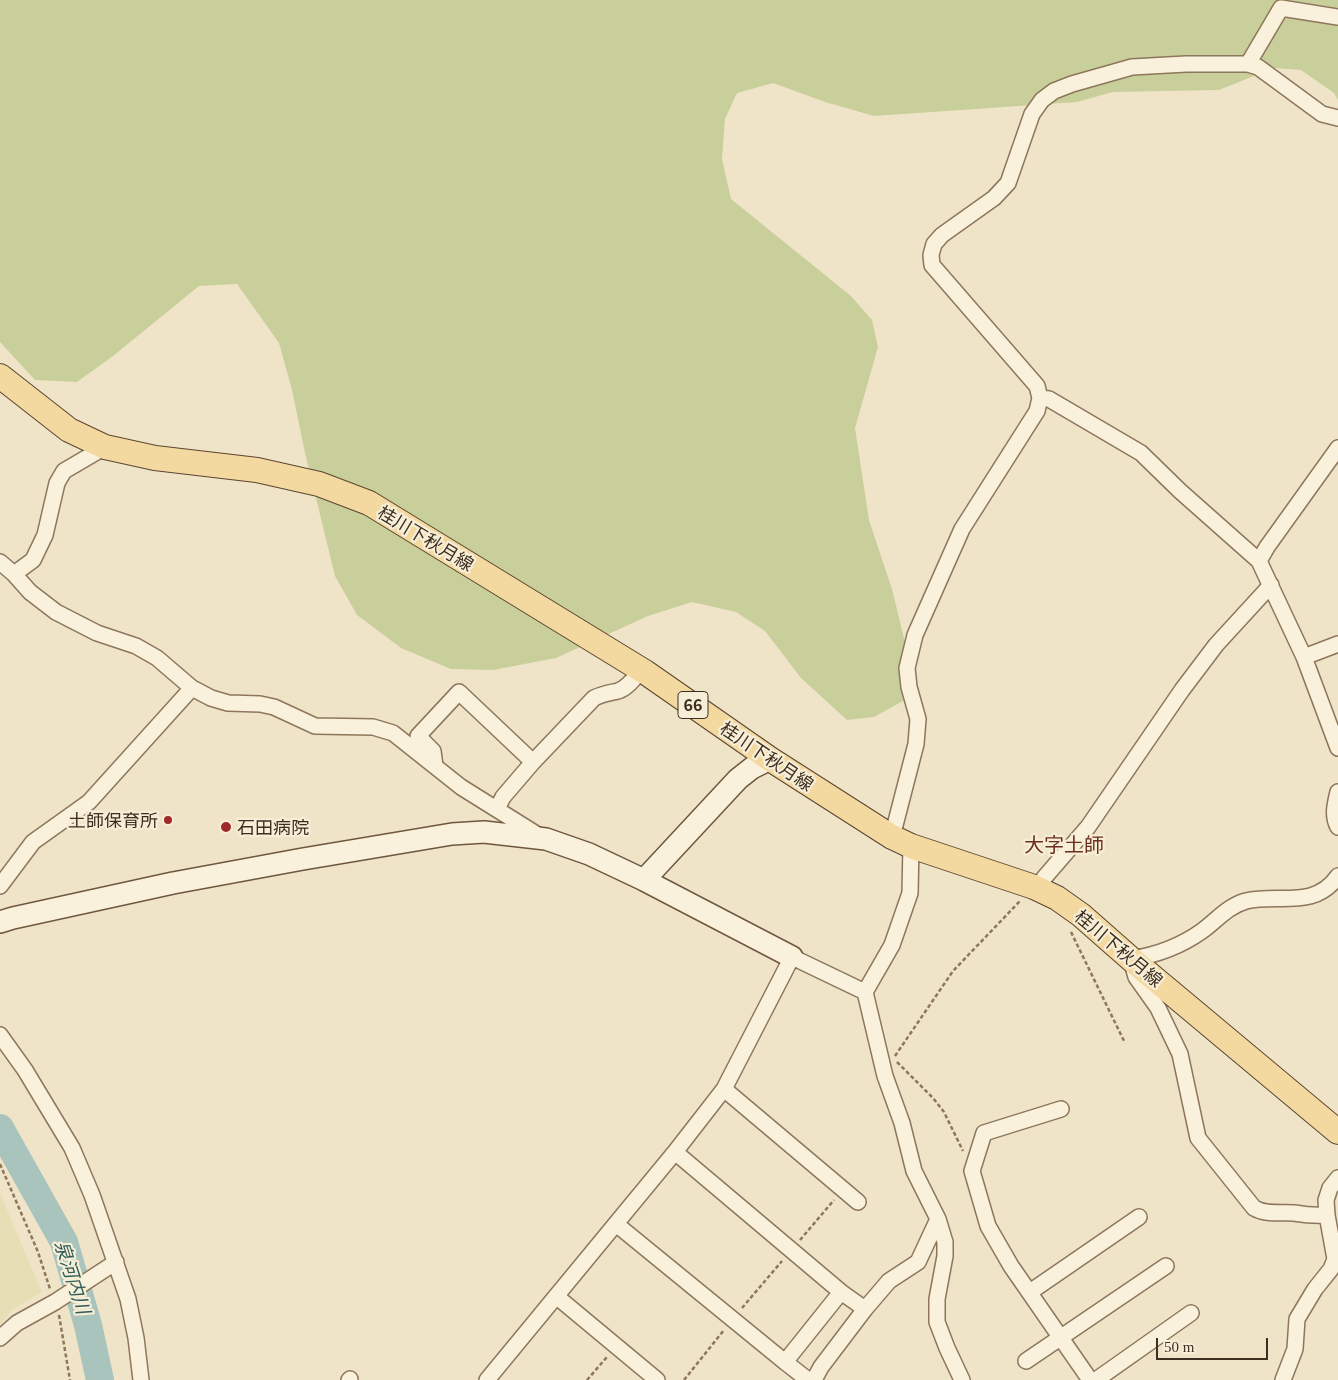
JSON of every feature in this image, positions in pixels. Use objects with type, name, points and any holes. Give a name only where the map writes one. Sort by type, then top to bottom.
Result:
[{"type":"main road","name":"桂川下秋月線","points":[[0,376],[69,430],[105,447],[155,458],[257,470],[319,484],[369,503],[642,669],[770,760],[902,842],[1036,888],[1057,898],[1338,1132]]},
{"type":"street","points":[[1248,64],[1281,8],[1338,17]]},
{"type":"street","points":[[962,1380],[937,1322],[945,1242],[938,1219],[914,1171],[902,1123],[885,1076],[866,992],[892,945],[910,893],[902,842],[918,719],[906,668],[915,635],[962,529],[1037,411],[1040,398],[1037,386],[932,264],[931,255],[934,244],[942,235],[994,198],[1008,182],[1032,114],[1042,100],[1054,91],[1072,84],[1132,67],[1186,64],[1248,64],[1258,67],[1322,114],[1338,118]]},
{"type":"street","points":[[1040,398],[1049,399],[1141,452],[1180,492],[1259,561],[1304,657],[1338,748]]},
{"type":"street","points":[[14,574],[32,560],[45,535],[57,483],[64,471],[105,447]]},
{"type":"street","points":[[1259,561],[1338,448]]},
{"type":"street","points":[[0,562],[30,592],[56,612],[97,633],[136,646],[157,658],[192,688],[211,698],[228,703],[260,704],[274,707],[314,726],[373,727],[392,734],[461,787],[546,840]]},
{"type":"street","points":[[1036,888],[1088,827],[1187,683],[1216,645],[1270,585]]},
{"type":"street","points":[[1304,657],[1338,644]]},
{"type":"street","points":[[497,809],[503,797],[533,762],[594,698],[624,688],[642,669]]},
{"type":"street","points":[[0,886],[14,865],[34,842],[89,802],[192,688]]},
{"type":"street","points":[[434,766],[433,751],[418,736],[459,692],[533,762]]},
{"type":"street","points":[[644,880],[738,780],[752,768],[770,760]]},
{"type":"street","points":[[1338,792],[1334,809],[1338,827]]},
{"type":"street","points":[[0,922],[173,883],[452,834],[484,832],[546,840],[590,854],[792,957],[866,992]]},
{"type":"street","points":[[1327,1215],[1309,1216],[1295,1213],[1260,1212],[1254,1208],[1198,1138],[1180,1054],[1158,1008],[1136,977],[1131,959],[1147,957],[1168,950],[1189,939],[1234,906],[1247,901],[1313,896],[1338,876]]},
{"type":"street","points":[[496,1377],[556,1296],[675,1152],[724,1089],[792,957]]},
{"type":"street","points":[[0,1035],[25,1070],[72,1148],[92,1195],[112,1265],[128,1299],[136,1338],[141,1380]]},
{"type":"street","points":[[724,1089],[858,1202]]},
{"type":"street","points":[[1061,1109],[984,1133],[972,1171],[988,1226],[1010,1266],[1090,1380]]},
{"type":"street","points":[[675,1152],[841,1292],[865,1309]]},
{"type":"street","points":[[1283,1380],[1295,1350],[1297,1319],[1315,1289],[1331,1269],[1334,1259],[1326,1200],[1330,1188],[1338,1178]]},
{"type":"street","points":[[1030,1292],[1139,1216]]},
{"type":"street","points":[[814,1380],[821,1367],[865,1309],[889,1282],[918,1262],[938,1219]]},
{"type":"street","points":[[616,1224],[808,1380]]},
{"type":"street","points":[[0,1338],[16,1323],[57,1300],[112,1265]]},
{"type":"street","points":[[1026,1361],[1166,1266]]},
{"type":"street","points":[[785,1362],[841,1292]]},
{"type":"street","points":[[556,1296],[657,1380]]},
{"type":"street","points":[[1096,1380],[1191,1313]]},
{"type":"path","points":[[972,1171],[944,1112],[934,1098],[894,1058],[953,971],[1036,888]]},
{"type":"path","points":[[1072,909],[1065,922],[1124,1041]]},
{"type":"path","points":[[0,1164],[57,1300],[70,1380]]},
{"type":"path","points":[[684,1380],[843,1189]]},
{"type":"path","points":[[588,1380],[617,1346]]},
{"type":"shaded area","points":[[0,1193],[42,1292],[12,1310],[0,1325]]},
{"type":"green space","points":[[0,0],[1338,0],[1338,100],[1334,93],[1301,70],[1274,68],[1219,90],[1113,92],[1077,102],[874,116],[825,102],[773,83],[737,93],[725,119],[722,159],[731,199],[851,296],[872,320],[878,347],[855,428],[869,520],[892,589],[912,671],[903,701],[874,717],[847,720],[801,678],[765,631],[736,612],[692,602],[648,616],[556,658],[493,670],[451,669],[401,648],[357,615],[335,576],[305,453],[292,390],[279,343],[237,284],[199,286],[113,356],[77,382],[35,380],[0,342]]},
{"type":"waterway","name":"泉河内川","points":[[0,1128],[64,1242],[88,1325],[100,1380]]},
{"type":"place","name":"土師保育所","points":[[168,820]]},
{"type":"place","name":"石田病院","points":[[226,827]]},
{"type":"district","name":"大字土師","points":[[1064,844]]}]
